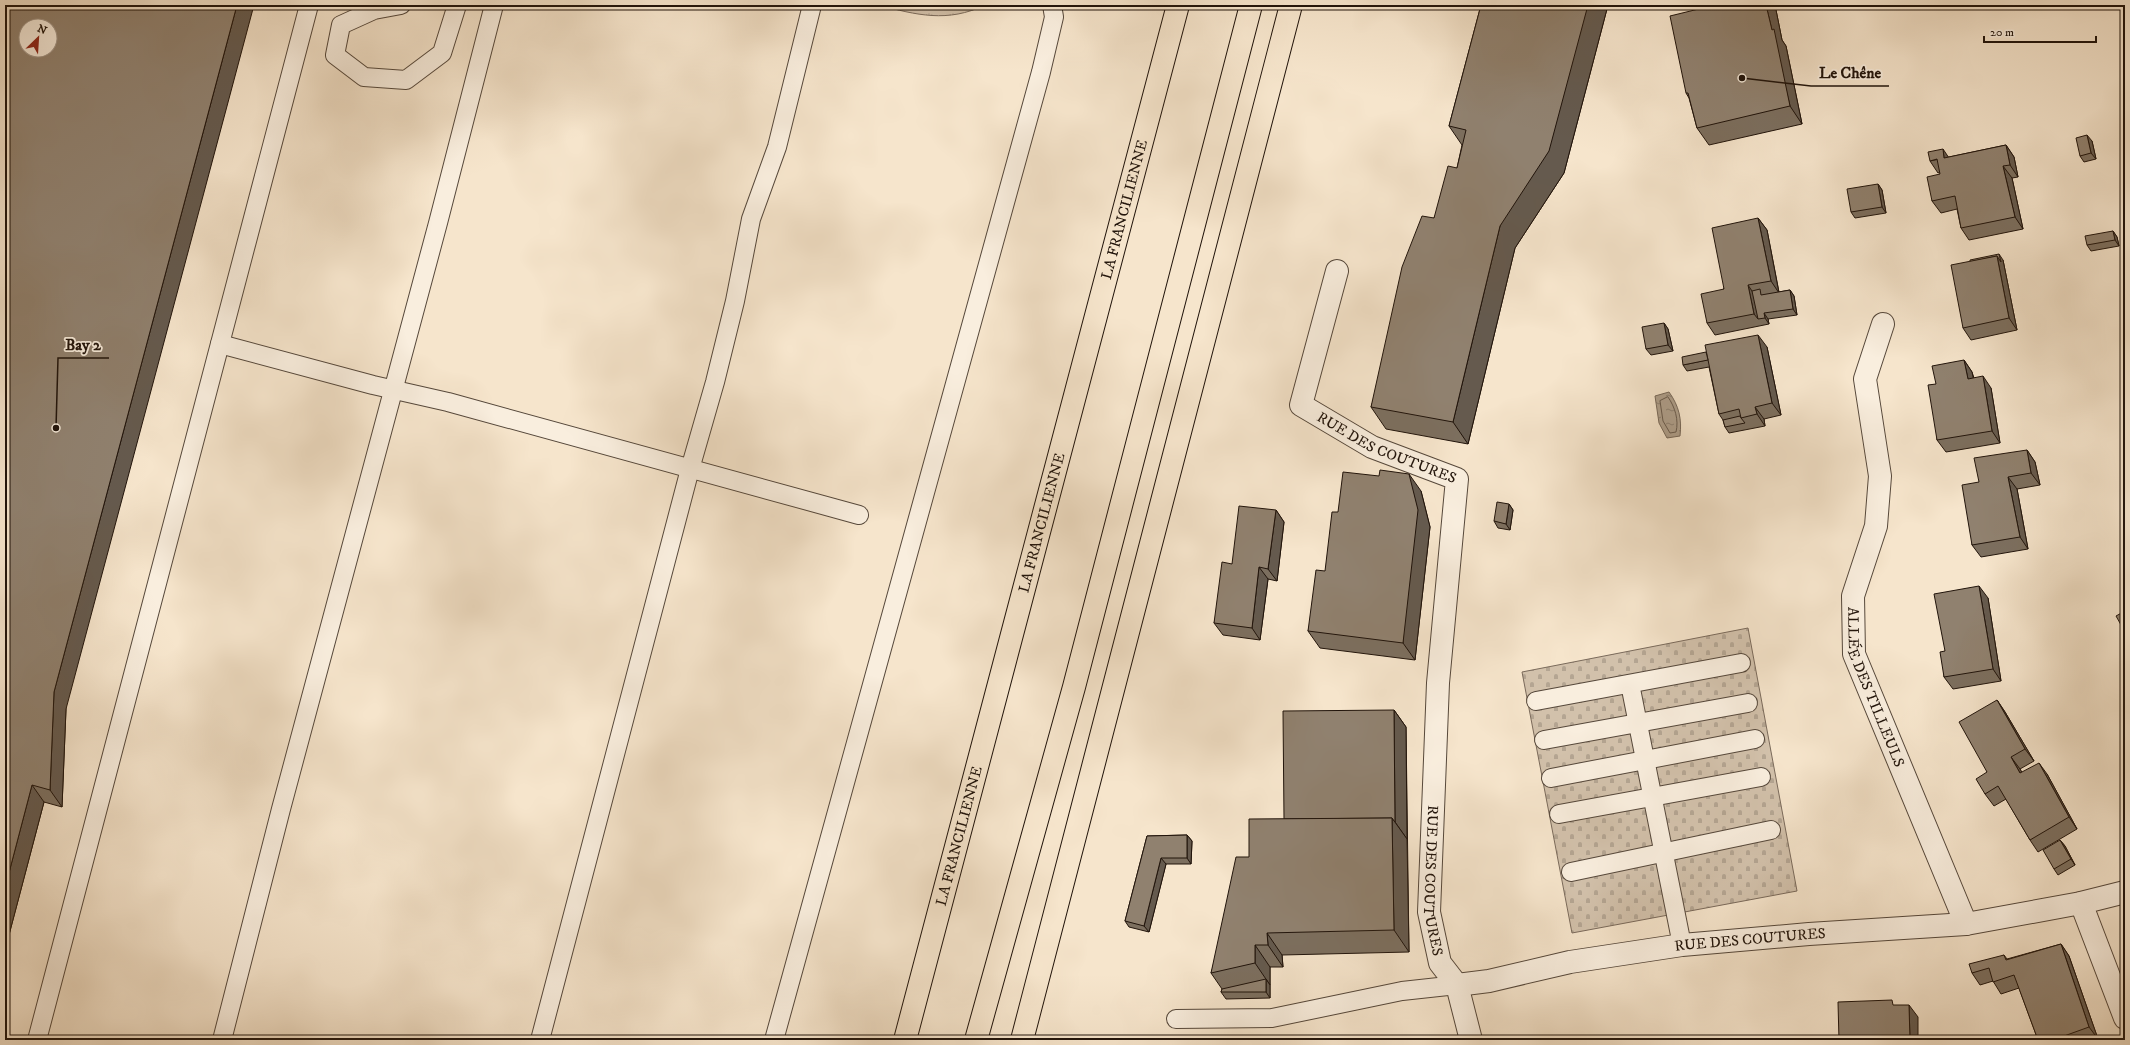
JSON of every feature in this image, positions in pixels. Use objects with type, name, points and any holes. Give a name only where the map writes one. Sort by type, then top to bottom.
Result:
[{"type":"main road","name":"LA FRANCILIENNE","points":[[905,1040],[1178,5]]},
{"type":"main road","points":[[976,1040],[1074,687],[1251,5]]},
{"type":"main road","points":[[1022,1040],[1291,5]]},
{"type":"street","name":"RUE DES COUTURES","points":[[1337,271],[1301,405],[1372,447],[1457,479],[1438,683],[1429,912],[1440,963],[1457,985],[1489,981],[1570,962],[1682,945],[1809,934],[1966,924],[2081,903],[2125,892]]},
{"type":"street","name":"ALLÉE DES TILLEULS","points":[[1883,324],[1865,379],[1880,476],[1876,526],[1853,596],[1854,654],[1966,924]]},
{"type":"street","points":[[2081,903],[2125,1018]]},
{"type":"street","points":[[1457,985],[1471,1040]]},
{"type":"lane","points":[[37,1040],[309,5]]},
{"type":"lane","points":[[401,5],[374,10],[341,25],[335,55],[364,77],[406,80],[442,53],[457,5]]},
{"type":"lane","points":[[222,1040],[281,810],[494,5]]},
{"type":"lane","points":[[540,1040],[690,469],[715,382],[735,300],[751,219],[777,147],[812,5]]},
{"type":"lane","points":[[774,1040],[1041,72],[1054,16],[1052,5]]},
{"type":"lane","points":[[220,344],[393,390],[456,404],[859,515]]},
{"type":"lane","points":[[1536,701],[1741,663]]},
{"type":"lane","points":[[1630,684],[1682,945]]},
{"type":"lane","points":[[1544,740],[1748,703]]},
{"type":"lane","points":[[1552,778],[1755,739]]},
{"type":"lane","points":[[1559,814],[1761,777]]},
{"type":"lane","points":[[1571,872],[1771,830]]},
{"type":"lane","points":[[1176,1019],[1272,1018],[1402,991],[1457,985]]},
{"type":"green space","points":[[879,5],[985,5],[971,11],[958,14],[932,16],[906,12]]},
{"type":"green space","points":[[1748,628],[1797,891],[1572,933],[1522,672]]},
{"type":"water","points":[[1669,392],[1677,408],[1681,430],[1680,436],[1667,438],[1659,423],[1655,396]]},
{"type":"building","points":[[5,5],[237,5],[54,692],[50,790],[32,785],[5,888]]},
{"type":"building","points":[[1481,5],[1588,5],[1549,151],[1500,226],[1453,422],[1371,407],[1402,267],[1422,216],[1434,218],[1448,166],[1457,168],[1466,130],[1449,126]]},
{"type":"building","points":[[1715,5],[1766,5],[1772,30],[1774,29],[1790,106],[1697,128],[1688,93],[1686,93],[1670,16]]},
{"type":"building","points":[[2087,135],[2091,153],[2080,156],[2076,138]]},
{"type":"building","points":[[2006,145],[2010,165],[2003,166],[2015,217],[1961,228],[1955,196],[1932,201],[1927,177],[1940,174],[1937,159],[1930,161],[1928,152],[1943,149],[1944,158]]},
{"type":"building","points":[[1878,184],[1882,207],[1851,212],[1847,189]]},
{"type":"building","points":[[1758,218],[1771,281],[1748,285],[1754,314],[1707,323],[1701,294],[1724,289],[1712,228]]},
{"type":"building","points":[[2113,231],[2115,240],[2087,245],[2085,236]]},
{"type":"building","points":[[1999,254],[2001,262],[1997,256],[1970,262],[1970,260]]},
{"type":"building","points":[[1997,256],[2009,318],[1963,328],[1951,265]]},
{"type":"building","points":[[1760,289],[1761,295],[1790,290],[1793,309],[1764,313],[1765,318],[1758,319],[1752,291]]},
{"type":"building","points":[[1664,323],[1668,345],[1646,349],[1642,327]]},
{"type":"building","points":[[1758,335],[1772,403],[1755,407],[1757,414],[1741,418],[1739,409],[1719,414],[1705,345]]},
{"type":"building","points":[[1706,352],[1708,360],[1683,365],[1682,357]]},
{"type":"building","points":[[1964,360],[1968,379],[1983,376],[1992,431],[1937,440],[1928,385],[1936,384],[1932,366]]},
{"type":"building","points":[[1740,416],[1745,423],[1725,427],[1723,420]]},
{"type":"building","points":[[2027,450],[2031,473],[2008,477],[2020,537],[1972,545],[1962,485],[1979,482],[1974,458]]},
{"type":"building","points":[[1380,470],[1409,474],[1418,510],[1403,643],[1308,631],[1316,570],[1325,571],[1332,512],[1338,512],[1343,472],[1379,476]]},
{"type":"building","points":[[1497,502],[1509,504],[1506,524],[1494,521]]},
{"type":"building","points":[[1239,506],[1276,510],[1268,569],[1259,567],[1252,628],[1214,623],[1222,562],[1232,564]]},
{"type":"building","points":[[1979,586],[1993,669],[1944,677],[1940,652],[1945,651],[1934,594]]},
{"type":"building","points":[[2125,611],[2125,632],[2116,616]]},
{"type":"building","points":[[1997,700],[2025,749],[2011,757],[2020,773],[2039,763],[2069,817],[2030,840],[1998,786],[1985,794],[1976,779],[1987,772],[1959,722]]},
{"type":"building","points":[[1394,710],[1395,822],[1392,818],[1284,819],[1283,711]]},
{"type":"building","points":[[1392,818],[1394,930],[1267,933],[1268,945],[1255,945],[1255,963],[1211,973],[1236,857],[1249,857],[1249,819]]},
{"type":"building","points":[[1187,835],[1187,858],[1161,858],[1144,926],[1125,921],[1147,836]]},
{"type":"building","points":[[2060,840],[2071,859],[2054,869],[2043,850]]},
{"type":"building","points":[[2061,944],[2089,1027],[2053,1040],[2038,1040],[2014,975],[1993,982],[1989,968],[1972,973],[1969,964],[2004,955],[2006,960]]},
{"type":"building","points":[[1266,979],[1266,992],[1221,992],[1222,989]]},
{"type":"building","points":[[1892,1000],[1893,1005],[1909,1005],[1910,1040],[1839,1040],[1838,1002]]},
{"type":"place","name":"Le Chêne","points":[[1742,78]]},
{"type":"place","name":"Bay 2","points":[[56,428]]}]
